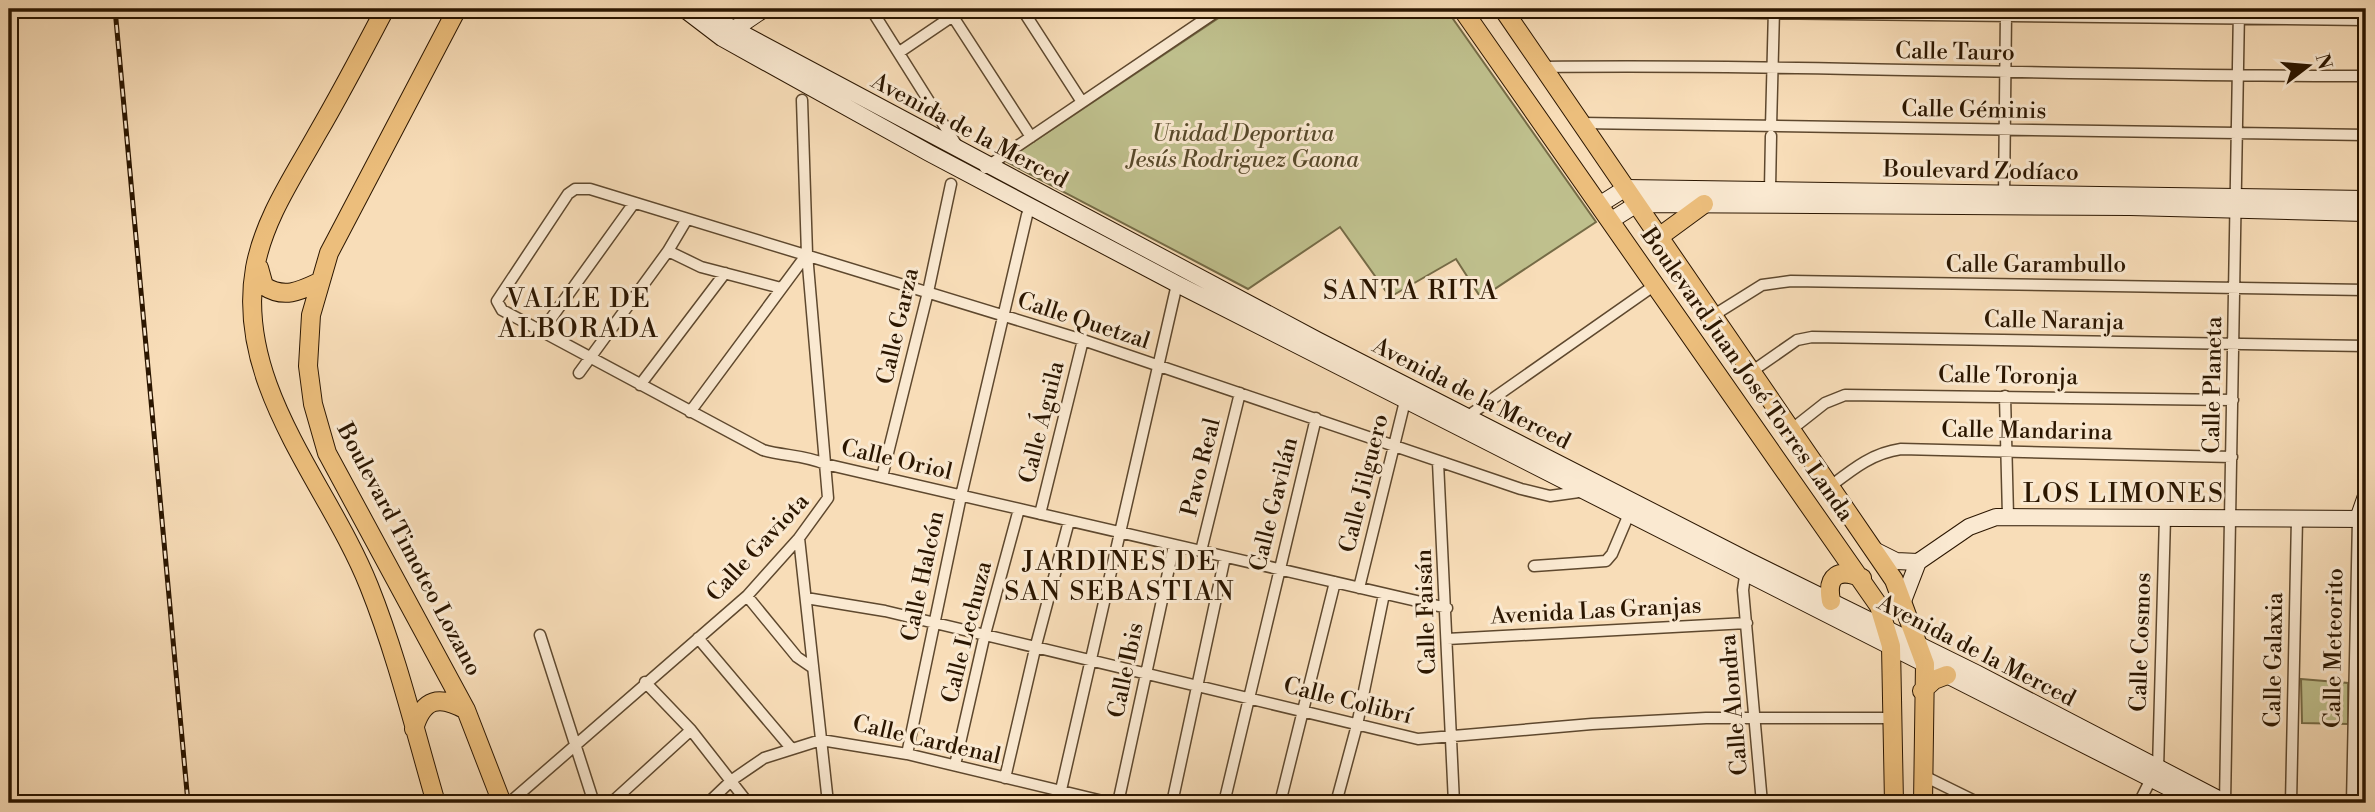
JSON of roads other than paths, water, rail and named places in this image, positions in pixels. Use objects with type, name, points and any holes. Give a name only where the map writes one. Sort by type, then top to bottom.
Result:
[{"type":"main road","points":[[385,9],[267,224],[255,270],[253,305],[258,346],[271,391],[308,474],[369,587],[436,803]]},
{"type":"main road","name":"Boulevard Timoteo Lozano","points":[[457,9],[329,253],[312,315],[308,366],[313,404],[327,453],[467,710],[502,803]]},
{"type":"main road","name":"Boulevard Juan José Torres Landa","points":[[1462,9],[1862,578],[1890,638],[1894,803]]},
{"type":"main road","name":"Boulevard Juan José Torres Landa","points":[[1503,9],[1751,372],[1832,485],[1876,551],[1903,601],[1925,664],[1922,691],[1923,803]]},
{"type":"main road","points":[[1659,237],[1703,204]]},
{"type":"main road","points":[[259,251],[261,279],[271,291],[294,293],[319,282]]},
{"type":"main road","points":[[1831,601],[1829,584],[1833,578],[1844,573],[1862,578]]},
{"type":"main road","points":[[1922,691],[1934,680],[1947,675]]},
{"type":"main road","points":[[414,729],[418,714],[434,701],[444,701],[467,710]]},
{"type":"street","name":"Avenida de la Merced","points":[[684,9],[710,19],[728,34],[983,172],[1406,393],[1629,514],[1890,638],[1919,645],[2155,774],[2199,803]]},
{"type":"street","points":[[710,19],[733,9]]},
{"type":"street","points":[[728,34],[764,9]]},
{"type":"street","points":[[871,9],[901,51],[960,151]]},
{"type":"street","points":[[901,51],[950,13],[963,9]]},
{"type":"street","points":[[1022,9],[1082,102]]},
{"type":"street","points":[[983,172],[1220,9]]},
{"type":"street","points":[[1503,9],[2239,14],[2366,20]]},
{"type":"street","points":[[1770,189],[1774,12]]},
{"type":"street","points":[[2004,200],[2006,12]]},
{"type":"street","points":[[950,13],[1031,137]]},
{"type":"street","name":"Calle Planeta","points":[[2226,803],[2239,14]]},
{"type":"street","name":"Avenida de la Merced","points":[[728,34],[960,151],[983,172],[1032,205],[1177,284],[1406,393],[1468,416],[1747,568],[1831,601],[1890,638],[1925,664],[2155,774],[2226,803]]},
{"type":"street","name":"Calle Tauro","points":[[1542,67],[2005,74],[2143,73],[2238,78],[2366,76]]},
{"type":"street","name":"Calle Gaviota","points":[[509,803],[747,596],[799,538],[828,498],[807,254],[802,100]]},
{"type":"street","name":"Calle Géminis","points":[[1581,123],[1771,132],[2005,130],[2366,135]]},
{"type":"street","name":"Calle Garza","points":[[882,477],[928,292],[951,184]]},
{"type":"street","points":[[1600,205],[1626,188]]},
{"type":"street","name":"Boulevard Zodíaco","points":[[1626,188],[1770,189],[2004,200],[2236,204],[2366,213]]},
{"type":"street","name":"Calle Quetzal","points":[[568,194],[575,189],[590,189],[807,254],[1083,340],[1438,462],[1550,496],[1586,491]]},
{"type":"street","name":"Calle Oriol","points":[[568,194],[497,301],[499,308],[763,450],[784,457],[812,458],[825,464],[1447,608]]},
{"type":"street","name":"Boulevard Zodíaco","points":[[2236,204],[2366,199]]},
{"type":"street","name":"Boulevard Zodíaco","points":[[1637,204],[2004,200]]},
{"type":"street","points":[[542,331],[634,203]]},
{"type":"street","points":[[1610,221],[1637,204]]},
{"type":"street","name":"Calle Halcón","points":[[907,754],[961,496],[1027,215],[1032,205]]},
{"type":"street","points":[[579,373],[668,251],[687,219]]},
{"type":"street","points":[[668,251],[691,264],[781,288]]},
{"type":"street","points":[[690,412],[807,254]]},
{"type":"street","points":[[640,385],[725,273]]},
{"type":"street","name":"Calle Garambullo","points":[[1714,315],[1762,285],[1791,281],[2366,290]]},
{"type":"street","points":[[1058,803],[1177,284]]},
{"type":"street","points":[[1468,416],[1655,285]]},
{"type":"street","name":"Calle Naranja","points":[[1751,372],[1797,341],[1812,337],[2366,346]]},
{"type":"street","name":"Calle Águila","points":[[1040,514],[1083,340]]},
{"type":"street","name":"Pavo Real","points":[[1201,551],[1240,393]]},
{"type":"street","name":"Calle Jilguero","points":[[1359,588],[1406,393]]},
{"type":"street","name":"Calle Toronja","points":[[1792,429],[1825,403],[1845,395],[2233,400]]},
{"type":"street","points":[[2005,396],[2008,516]]},
{"type":"street","name":"Calle Gavilán","points":[[1224,803],[1316,418]]},
{"type":"street","name":"Calle Mandarina","points":[[1832,485],[1863,462],[1885,451],[2232,457]]},
{"type":"street","name":"Calle Faisán","points":[[1438,462],[1447,608],[1454,803]]},
{"type":"street","name":"Calle Meteorito","points":[[2352,803],[2362,519],[2366,496]]},
{"type":"street","name":"Calle Lechuza","points":[[955,765],[984,638],[1019,509]]},
{"type":"street","points":[[1534,566],[1606,561],[1612,554],[1629,514]]},
{"type":"street","points":[[1903,601],[1918,562],[1969,527],[2008,516],[2362,519]]},
{"type":"street","name":"Calle Cosmos","points":[[2155,774],[2165,517]]},
{"type":"street","name":"Calle Galaxia","points":[[2291,803],[2297,518]]},
{"type":"street","points":[[1005,778],[1069,521]]},
{"type":"street","points":[[799,538],[828,801],[848,803]]},
{"type":"street","name":"Calle Ibis","points":[[1118,803],[1174,545]]},
{"type":"street","points":[[1876,551],[1896,561],[1918,562]]},
{"type":"street","points":[[1172,803],[1224,557]]},
{"type":"street","name":"Calle Alondra","points":[[1747,568],[1747,623],[1762,803]]},
{"type":"street","points":[[1280,803],[1335,582]]},
{"type":"street","points":[[1336,803],[1357,725],[1384,594]]},
{"type":"street","points":[[747,596],[797,657],[813,668]]},
{"type":"street","name":"Calle Colibrí","points":[[806,598],[885,611],[984,638],[1303,710],[1418,739],[1592,724],[1706,718],[1892,718]]},
{"type":"street","name":"Avenida Las Granjas","points":[[1447,639],[1747,623]]},
{"type":"street","points":[[540,635],[594,803]]},
{"type":"street","points":[[698,638],[791,748]]},
{"type":"street","points":[[645,682],[691,730],[747,803]]},
{"type":"street","points":[[611,803],[691,730]]},
{"type":"street","name":"Calle Cardenal","points":[[708,803],[732,780],[764,758],[821,740],[907,754],[1111,803]]},
{"type":"street","points":[[2138,803],[2155,774]]},
{"type":"street","points":[[1922,775],[1979,803]]},
{"type":"railway","points":[[115,9],[188,803]]},
{"type":"district","name":"SANTA RITA","points":[[1411,290]]},
{"type":"district","name":"VALLE DE ALBORADA","points":[[579,313]]},
{"type":"district","name":"LOS LIMONES","points":[[2124,493]]},
{"type":"district","name":"JARDINES DE SAN SEBASTIAN","points":[[1120,576]]},
{"type":"park label","name":"Unidad Deportiva Jesús Rodriguez Gaona","points":[[1243,146]]}]
